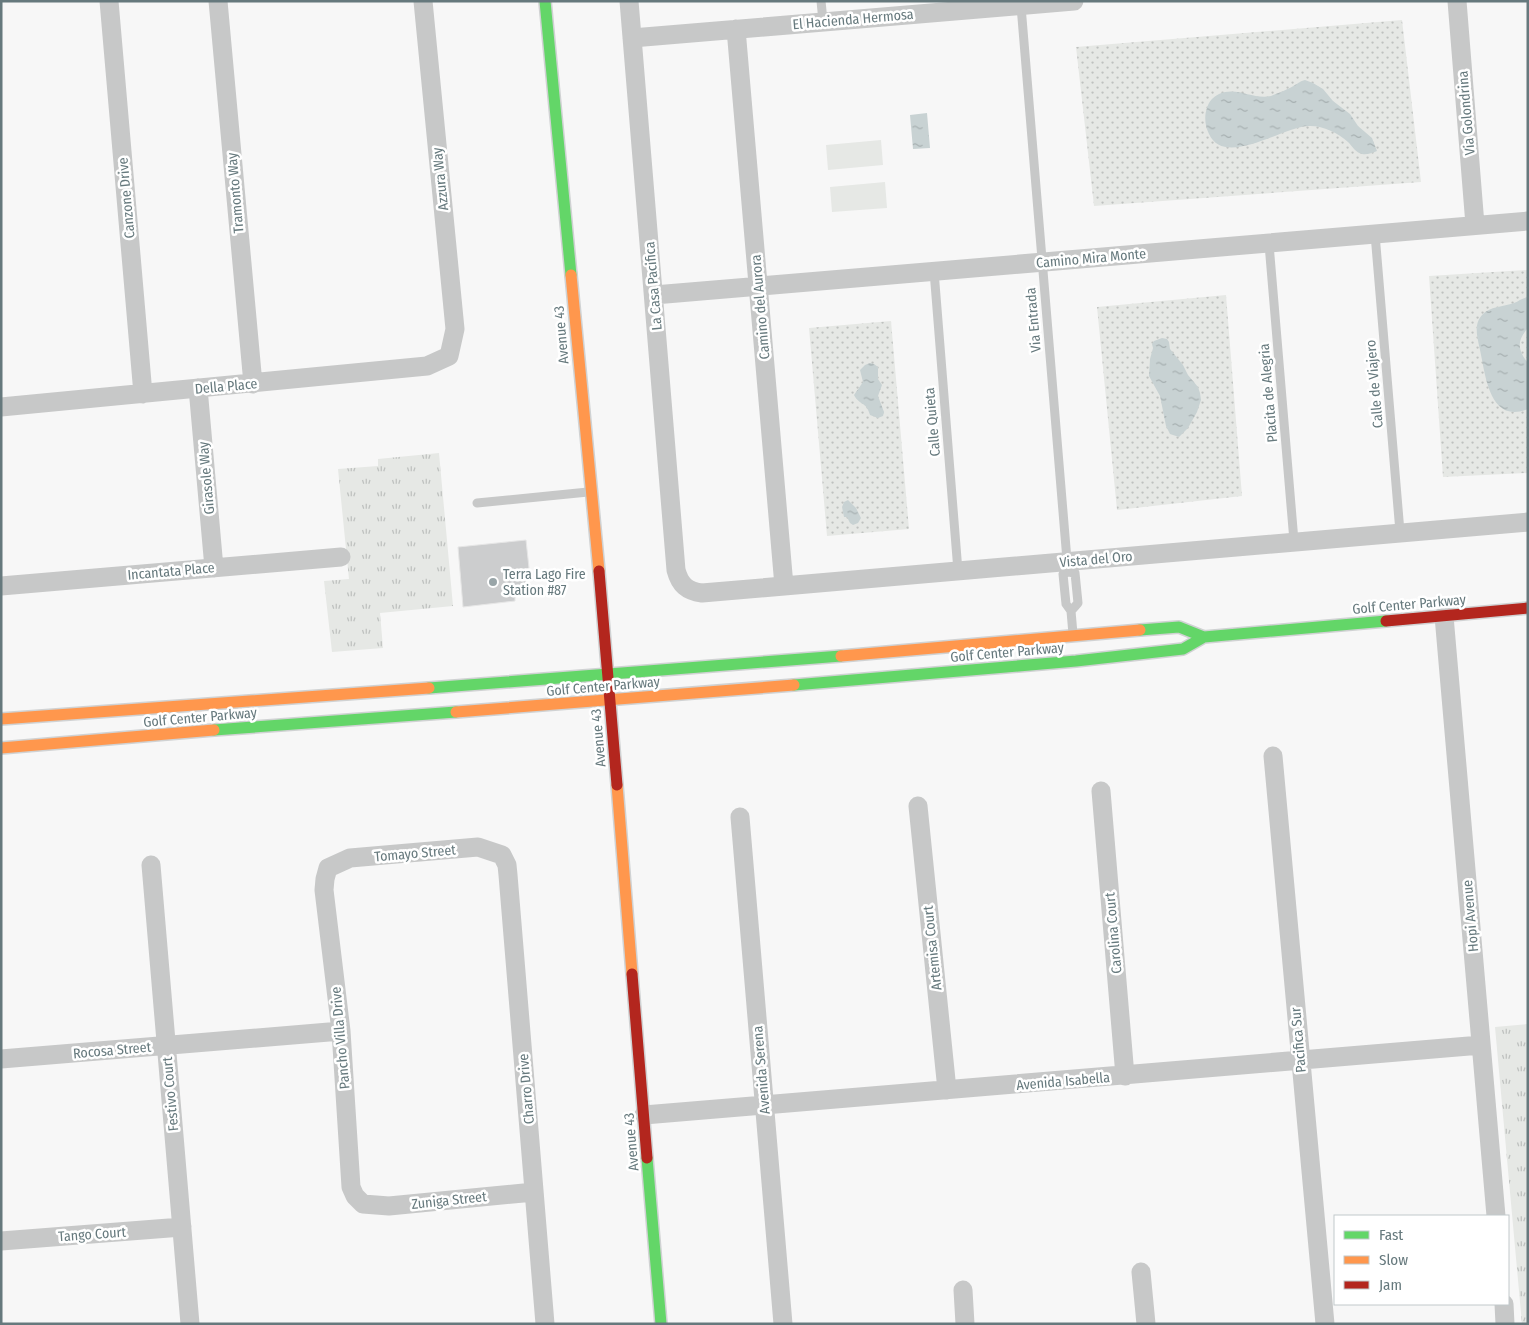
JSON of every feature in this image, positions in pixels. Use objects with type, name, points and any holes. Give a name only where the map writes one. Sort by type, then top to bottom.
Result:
[{"type":"main road","name":"Avenue 43","points":[[545,1],[608,674],[661,1324]]},
{"type":"main road","name":"Golf Center Parkway","points":[[1,748],[610,700],[1075,649],[1179,628],[1204,637],[1528,608]]},
{"type":"main road","name":"Golf Center Parkway","points":[[1,720],[608,674],[1075,649],[1183,650],[1204,637]]},
{"type":"street","name":"Canzone Drive","points":[[109,1],[144,394]]},
{"type":"street","name":"Tramonto Way","points":[[218,1],[253,384]]},
{"type":"street","name":"Azzura Way","points":[[423,1],[455,330],[449,356]]},
{"type":"street","name":"La Casa Pacifica","points":[[629,1],[676,570]]},
{"type":"street","name":"El Hacienda Hermosa","points":[[632,38],[1074,1]]},
{"type":"street","name":"Via Golondrina","points":[[1457,1],[1475,225]]},
{"type":"street","name":"Camino del Aurora","points":[[736,29],[784,586]]},
{"type":"street","name":"Camino Mira Monte","points":[[654,295],[1528,221]]},
{"type":"street","name":"Della Place","points":[[1,407],[427,366],[449,356]]},
{"type":"street","name":"Girasole Way","points":[[198,388],[214,568]]},
{"type":"street","name":"Vista del Oro","points":[[676,570],[678,580],[685,588],[692,592],[702,593],[958,571],[1067,567],[1294,541],[1528,522]]},
{"type":"street","name":"Incantata Place","points":[[1,586],[341,557]]},
{"type":"street","name":"Hopi Avenue","points":[[1444,616],[1496,1215]]},
{"type":"street","name":"Pacifica Sur","points":[[1273,756],[1324,1324]]},
{"type":"street","name":"Carolina Court","points":[[1101,791],[1126,1076]]},
{"type":"street","name":"Artemisa Court","points":[[918,806],[947,1090]]},
{"type":"street","name":"Avenida Serena","points":[[740,817],[783,1324]]},
{"type":"street","name":"Tomayo Street","points":[[328,868],[350,858],[478,847],[502,855]]},
{"type":"street","name":"Charro Drive","points":[[502,855],[507,865],[508,875],[545,1324]]},
{"type":"street","name":"Festivo Court","points":[[151,865],[190,1324]]},
{"type":"street","name":"Pancho Villa Drive","points":[[328,868],[324,890],[342,1031],[351,1187],[355,1196],[363,1204]]},
{"type":"street","name":"Rocosa Street","points":[[1,1059],[342,1031]]},
{"type":"street","name":"Avenida Isabella","points":[[644,1115],[1481,1045]]},
{"type":"street","name":"Zuniga Street","points":[[363,1204],[389,1206],[534,1192]]},
{"type":"street","name":"Tango Court","points":[[1,1241],[182,1227]]},
{"type":"street","points":[[1141,1272],[1146,1324]]},
{"type":"street","points":[[962,1290],[965,1324]]},
{"type":"street","points":[[1504,1305],[1506,1324]]},
{"type":"lane","points":[[821,1],[823,21]]},
{"type":"lane","name":"Via Entrada","points":[[1020,6],[1067,567],[1075,574],[1078,603],[1071,611],[1075,649]]},
{"type":"lane","name":"Calle de Viajero","points":[[1375,234],[1400,532]]},
{"type":"lane","name":"Placita de Alegria","points":[[1269,244],[1294,541]]},
{"type":"lane","name":"Calle Quieta","points":[[934,271],[958,571]]},
{"type":"lane","points":[[477,503],[591,492]]},
{"type":"green space","points":[[1402,20],[1421,182],[1094,206],[1076,47]]},
{"type":"green space","points":[[881,140],[883,165],[828,170],[826,145]]},
{"type":"green space","points":[[885,182],[887,208],[832,212],[830,187]]},
{"type":"green space","points":[[1528,270],[1528,473],[1443,477],[1429,276]]},
{"type":"green space","points":[[1226,295],[1242,496],[1117,510],[1097,307]]},
{"type":"green space","points":[[891,321],[909,529],[827,536],[809,328]]},
{"type":"green space","points":[[439,453],[453,606],[380,613],[383,648],[332,652],[324,581],[349,579],[338,469],[378,466],[378,459]]},
{"type":"green space","points":[[1528,1024],[1528,1324],[1522,1324],[1495,1027]]},
{"type":"water","points":[[1305,80],[1323,89],[1333,101],[1350,114],[1358,126],[1372,138],[1377,151],[1368,154],[1360,153],[1340,136],[1315,126],[1299,127],[1241,147],[1228,147],[1217,144],[1209,134],[1205,121],[1206,111],[1210,101],[1217,95],[1226,92],[1239,92],[1264,97],[1271,96]]},
{"type":"water","points":[[927,113],[930,148],[913,149],[910,115]]},
{"type":"water","points":[[1528,297],[1528,328],[1520,342],[1520,350],[1528,363],[1528,409],[1516,412],[1506,410],[1498,405],[1492,397],[1485,376],[1477,324],[1485,312]]},
{"type":"water","points":[[1162,338],[1167,339],[1170,349],[1198,387],[1200,393],[1201,400],[1197,412],[1188,428],[1179,437],[1170,434],[1166,426],[1160,396],[1149,376],[1152,344],[1154,341]]},
{"type":"water","points":[[870,363],[878,367],[878,379],[882,385],[878,396],[884,412],[883,416],[878,418],[870,415],[865,405],[858,401],[854,395],[863,382],[860,370]]},
{"type":"water","points":[[848,500],[856,508],[861,518],[858,523],[853,525],[847,517],[844,517],[842,507],[844,502]]},
{"type":"building","name":"Terra Lago Fire Station #87","points":[[526,540],[529,568],[524,570],[527,595],[515,595],[515,601],[463,607],[458,547]]},
{"type":"traffic: fast","points":[[545,1],[571,275]]},
{"type":"traffic: fast","points":[[1140,630],[1179,627],[1204,637],[1386,621]]},
{"type":"traffic: fast","points":[[794,685],[1076,661],[1183,649],[1204,637]]},
{"type":"traffic: fast","points":[[429,688],[841,656]]},
{"type":"traffic: fast","points":[[214,730],[456,712]]},
{"type":"traffic: fast","points":[[647,1158],[661,1324]]},
{"type":"traffic: slow","points":[[571,275],[599,571]]},
{"type":"traffic: slow","points":[[841,656],[1140,630]]},
{"type":"traffic: slow","points":[[456,712],[794,685]]},
{"type":"traffic: slow","points":[[1,719],[429,688]]},
{"type":"traffic: slow","points":[[1,748],[214,730]]},
{"type":"traffic: slow","points":[[617,785],[632,974]]},
{"type":"traffic: jam","points":[[599,571],[617,785]]},
{"type":"traffic: jam","points":[[1386,621],[1528,608]]},
{"type":"traffic: jam","points":[[632,974],[647,1158]]},
{"type":"place","name":"Terra Lago Fire Station #87","points":[[493,582]]}]
